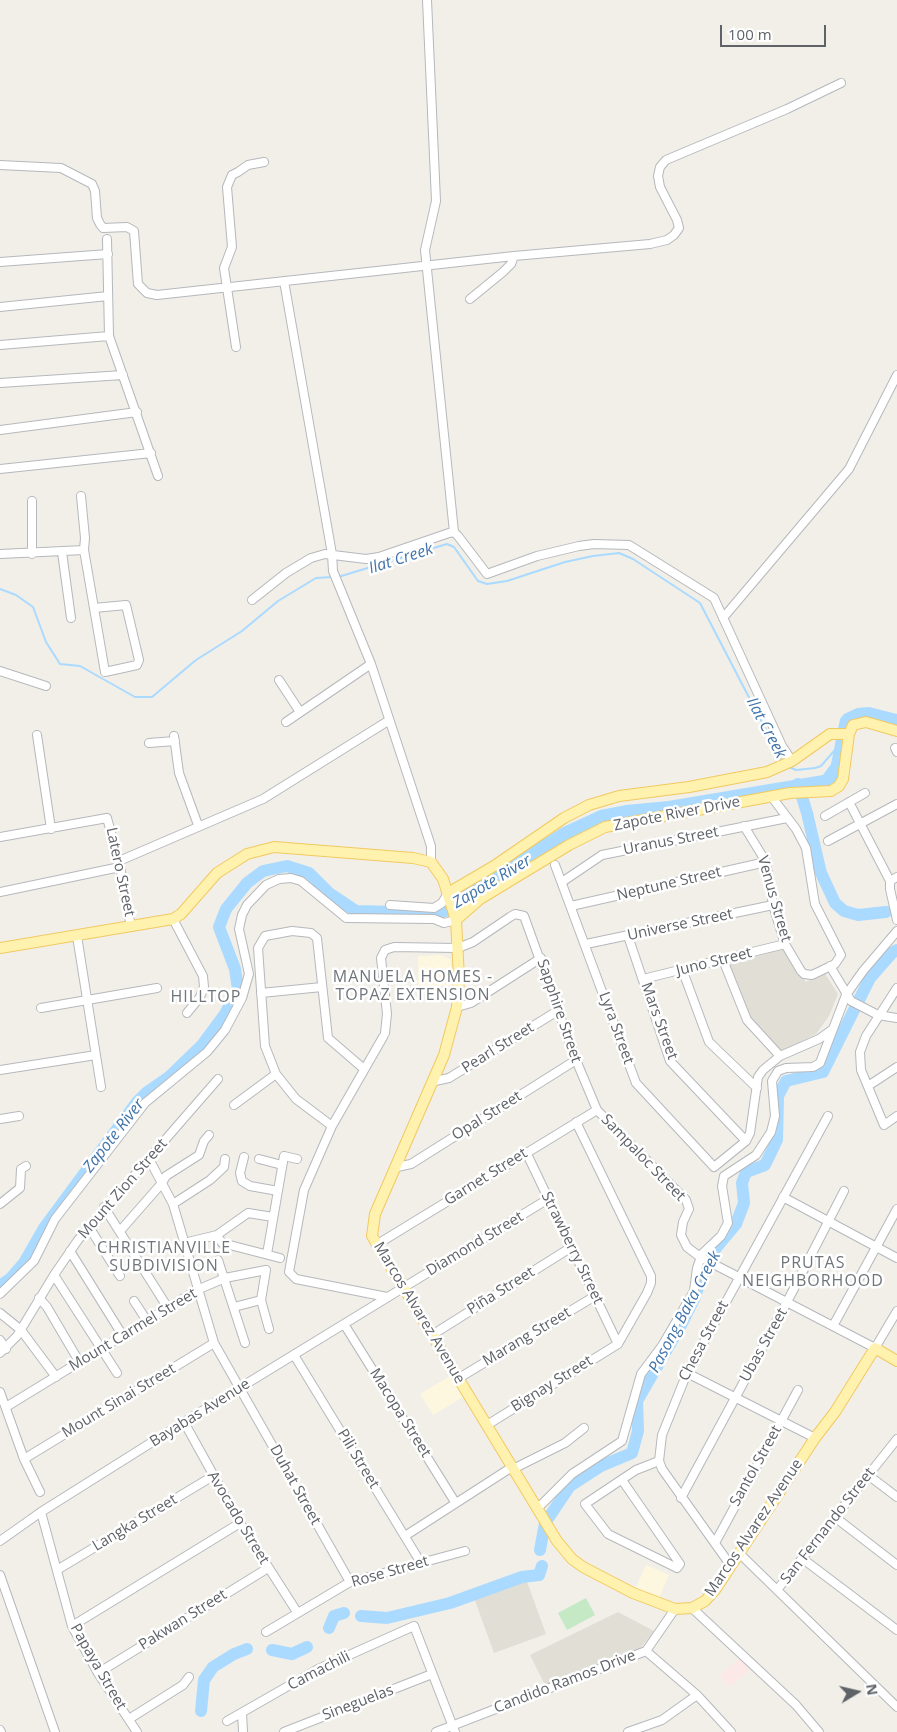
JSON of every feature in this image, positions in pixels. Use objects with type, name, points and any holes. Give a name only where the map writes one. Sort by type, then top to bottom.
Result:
[{"type":"main road","points":[[848,734],[853,725],[861,722],[897,731]]},
{"type":"main road","name":"Zapote River Drive","points":[[450,897],[564,818],[589,805],[619,796],[689,787],[779,768],[824,737],[835,733],[848,734],[841,782],[831,791],[798,792],[770,796],[605,827],[569,845],[480,899],[456,917]]},
{"type":"main road","points":[[0,948],[173,919],[181,914],[217,873],[239,859],[260,850],[274,847],[414,858],[432,862]]},
{"type":"main road","name":"Marcos Alvarez Avenue","points":[[432,862],[440,874],[456,917],[458,948],[457,1007],[452,1033],[435,1081],[373,1222],[372,1236],[564,1551],[584,1567],[633,1593],[675,1608],[692,1608],[710,1596],[740,1554],[815,1438],[835,1412],[875,1348]]},
{"type":"main road","points":[[875,1348],[897,1361]]},
{"type":"street","points":[[427,0],[436,202],[425,250],[454,532],[487,574],[537,556],[566,549],[594,544],[629,545],[709,594],[714,598],[724,618],[790,762]]},
{"type":"street","points":[[0,165],[61,168],[92,184],[97,202],[97,218],[103,228],[127,226],[134,231],[138,284],[147,293],[153,295],[514,256],[650,244],[667,240],[674,236],[679,228],[677,220],[660,187],[658,176],[660,167],[666,160],[787,109],[840,83]]},
{"type":"street","points":[[236,347],[224,268],[233,240],[228,182],[232,176],[248,165],[264,162]]},
{"type":"street","points":[[108,240],[109,336],[158,476]]},
{"type":"street","points":[[0,262],[108,254]]},
{"type":"street","points":[[470,299],[503,272],[511,264],[514,256]]},
{"type":"street","points":[[284,281],[332,554],[333,571],[371,664],[388,721],[431,846],[432,862]]},
{"type":"street","points":[[0,307],[108,296]]},
{"type":"street","points":[[0,345],[109,336]]},
{"type":"street","points":[[0,384],[123,374]]},
{"type":"street","points":[[724,618],[850,469],[897,375]]},
{"type":"street","points":[[0,430],[137,412]]},
{"type":"street","points":[[0,469],[151,454]]},
{"type":"street","points":[[81,496],[85,538],[84,550],[105,672],[137,665],[140,660],[126,605],[94,608]]},
{"type":"street","points":[[32,501],[32,554]]},
{"type":"street","points":[[252,600],[286,573],[311,558],[332,554],[366,559],[379,557],[454,532]]},
{"type":"street","points":[[0,554],[32,554],[84,550]]},
{"type":"street","points":[[62,552],[71,618]]},
{"type":"street","points":[[286,722],[371,664]]},
{"type":"street","points":[[0,671],[46,686]]},
{"type":"street","points":[[278,680],[300,712]]},
{"type":"street","points":[[0,892],[119,864],[198,825],[275,792],[388,721]]},
{"type":"street","points":[[0,837],[51,829],[37,735]]},
{"type":"street","points":[[149,743],[174,738],[178,773],[198,825]]},
{"type":"street","points":[[825,816],[865,793]]},
{"type":"street","points":[[770,796],[806,848],[815,904],[840,952],[840,959],[830,966],[849,998],[878,1015],[897,1018]]},
{"type":"street","points":[[849,802],[860,824],[894,879],[897,920]]},
{"type":"street","points":[[828,841],[897,804]]},
{"type":"street","name":"Latero Street","points":[[51,829],[107,818],[132,927]]},
{"type":"street","name":"Uranus Street","points":[[562,882],[602,855],[787,818]]},
{"type":"street","name":"Venus Street","points":[[744,826],[766,862],[773,905],[785,944],[804,974],[812,974],[830,966]]},
{"type":"street","name":"Neptune Street","points":[[571,906],[766,862]]},
{"type":"street","name":"Lyra Street","points":[[555,865],[586,944],[636,1083],[714,1167],[746,1141]]},
{"type":"street","points":[[0,1294],[34,1261],[56,1219],[144,1104],[207,1052],[225,1030],[242,998],[249,974],[239,929],[242,915],[247,905],[266,885],[279,879],[291,878],[301,881],[346,918],[434,919],[444,924],[456,917]]},
{"type":"street","points":[[390,905],[434,908],[450,897]]},
{"type":"street","name":"Universe Street","points":[[586,944],[773,905]]},
{"type":"street","name":"Sapphire Street","points":[[458,948],[472,942],[510,917],[520,914],[528,920],[576,1060],[597,1110]]},
{"type":"street","points":[[173,919],[203,976],[204,987],[200,997],[187,1013]]},
{"type":"street","points":[[538,1511],[572,1474],[622,1442],[641,1374],[662,1346],[694,1291],[700,1258],[721,1236],[728,1223],[722,1186],[724,1176],[756,1154],[771,1132],[775,1116],[772,1081],[778,1071],[786,1068],[813,1067],[820,1063],[833,1029],[863,971],[897,930]]},
{"type":"street","points":[[332,1126],[296,1099],[276,1074],[264,1046],[259,943],[265,936],[292,931],[311,933],[317,938],[328,1038],[364,1069]]},
{"type":"street","points":[[77,936],[101,1087]]},
{"type":"street","name":"Mars Street","points":[[628,936],[670,1061],[746,1141]]},
{"type":"street","name":"Juno Street","points":[[643,979],[785,944]]},
{"type":"street","points":[[387,1296],[296,1279],[289,1272],[304,1190],[332,1126],[384,1035],[387,1014],[381,958],[385,950],[394,947],[458,948]]},
{"type":"street","points":[[457,1007],[471,1003],[541,958]]},
{"type":"street","points":[[723,960],[747,1020],[780,1056]]},
{"type":"street","points":[[682,969],[709,1042],[757,1088]]},
{"type":"street","points":[[261,993],[322,987]]},
{"type":"street","points":[[41,1008],[157,988]]},
{"type":"street","points":[[897,988],[878,1015],[866,1036],[860,1052],[861,1070],[884,1125],[897,1116]]},
{"type":"street","name":"Pearl Street","points":[[435,1081],[449,1078],[559,1010]]},
{"type":"street","points":[[746,1141],[753,1125],[758,1077],[763,1070],[780,1056],[819,1039],[833,1029]]},
{"type":"street","points":[[0,1070],[96,1055]]},
{"type":"street","name":"Opal Street","points":[[397,1167],[411,1164],[576,1060]]},
{"type":"street","points":[[868,1086],[897,1067]]},
{"type":"street","points":[[234,1106],[276,1074]]},
{"type":"street","name":"Mount Zion Street","points":[[3,1351],[22,1330],[39,1298],[88,1227],[149,1160],[218,1079]]},
{"type":"street","name":"Sampaloc Street","points":[[597,1110],[686,1200],[689,1209],[682,1229],[683,1242],[700,1258]]},
{"type":"street","name":"Garnet Street","points":[[376,1245],[597,1110]]},
{"type":"street","points":[[0,1119],[20,1116]]},
{"type":"street","name":"Chesa Street","points":[[659,1461],[665,1426],[687,1372],[828,1116]]},
{"type":"street","points":[[576,1122],[651,1276],[651,1283],[647,1293],[618,1344]]},
{"type":"street","points":[[120,1231],[169,1173],[198,1155],[208,1135]]},
{"type":"street","name":"Strawberry Street","points":[[526,1152],[570,1248],[618,1344]]},
{"type":"street","points":[[267,1254],[284,1156],[297,1159]]},
{"type":"street","points":[[244,1157],[240,1173],[242,1181],[250,1186],[278,1191]]},
{"type":"street","points":[[173,1204],[210,1180],[224,1167],[225,1159]]},
{"type":"street","points":[[259,1159],[282,1165]]},
{"type":"street","name":"Duhat Street","points":[[149,1160],[173,1204],[214,1343],[350,1582]]},
{"type":"street","points":[[0,1204],[20,1188],[21,1169],[26,1166]]},
{"type":"street","name":"Ubas Street","points":[[681,1498],[787,1302],[844,1191]]},
{"type":"street","points":[[783,1197],[897,1258]]},
{"type":"street","name":"Diamond Street","points":[[402,1288],[548,1199]]},
{"type":"street","points":[[104,1208],[168,1308]]},
{"type":"street","points":[[833,1326],[897,1209]]},
{"type":"street","points":[[184,1243],[217,1235],[248,1214],[273,1217]]},
{"type":"street","points":[[88,1227],[120,1276]]},
{"type":"street","points":[[217,1235],[222,1243],[280,1258]]},
{"type":"street","name":"Piña Street","points":[[432,1335],[570,1248]]},
{"type":"street","points":[[70,1251],[123,1336]]},
{"type":"street","points":[[700,1258],[875,1348],[897,1310]]},
{"type":"street","points":[[218,1260],[245,1343]]},
{"type":"street","name":"Mount Carmel Street","points":[[6,1407],[197,1290],[225,1278],[266,1270],[261,1300]]},
{"type":"street","points":[[54,1275],[117,1373]]},
{"type":"street","name":"Bayabas Avenue","points":[[0,1541],[41,1512],[184,1422],[402,1288]]},
{"type":"street","name":"Marang Street","points":[[459,1378],[595,1296]]},
{"type":"street","points":[[39,1298],[47,1307],[80,1363]]},
{"type":"street","points":[[234,1307],[261,1300],[270,1330]]},
{"type":"street","points":[[134,1301],[147,1321]]},
{"type":"street","points":[[0,1313],[22,1330],[56,1377]]},
{"type":"street","name":"Macopa Street","points":[[344,1324],[455,1502]]},
{"type":"street","points":[[0,1340],[3,1351]]},
{"type":"street","name":"Mount Sinai Street","points":[[24,1459],[214,1343]]},
{"type":"street","name":"Bignay Street","points":[[487,1424],[618,1344]]},
{"type":"street","name":"Pili Street","points":[[294,1355],[421,1563]]},
{"type":"street","points":[[687,1372],[815,1438]]},
{"type":"street","name":"Santol Street","points":[[714,1543],[798,1390]]},
{"type":"street","points":[[0,1392],[24,1459],[40,1492]]},
{"type":"street","name":"Avocado Street","points":[[184,1422],[240,1523],[297,1612]]},
{"type":"street","points":[[405,1536],[455,1502],[512,1468],[565,1443],[584,1428]]},
{"type":"street","name":"San Fernando Street","points":[[777,1590],[897,1439]]},
{"type":"street","points":[[622,1480],[680,1566],[677,1568],[608,1534],[585,1504],[636,1470],[659,1461],[681,1498],[731,1566]]},
{"type":"street","points":[[868,1475],[897,1497]]},
{"type":"street","name":"Langka Street","points":[[57,1570],[213,1476]]},
{"type":"street","name":"Papaya Street","points":[[41,1512],[57,1570],[60,1589],[72,1626],[98,1673],[137,1732]]},
{"type":"street","points":[[836,1518],[897,1566]]},
{"type":"street","points":[[72,1626],[240,1523]]},
{"type":"street","name":"Rose Street","points":[[266,1632],[350,1582],[465,1551]]},
{"type":"street","points":[[740,1554],[897,1707]]},
{"type":"street","points":[[803,1559],[897,1630]]},
{"type":"street","name":"Pakwan Street","points":[[98,1673],[268,1568]]},
{"type":"street","points":[[0,1575],[55,1732]]},
{"type":"street","points":[[0,1604],[8,1602]]},
{"type":"street","name":"Candido Ramos Drive","points":[[436,1732],[453,1729],[646,1651],[669,1621],[675,1608]]},
{"type":"street","points":[[692,1608],[796,1706],[819,1732]]},
{"type":"street","name":"Camachili","points":[[227,1721],[318,1669],[414,1626],[432,1674]]},
{"type":"street","points":[[646,1651],[697,1694],[732,1732]]},
{"type":"street","points":[[432,1674],[453,1729]]},
{"type":"street","name":"Sineguelas","points":[[284,1732],[432,1674]]},
{"type":"street","points":[[128,1719],[180,1687],[189,1677]]},
{"type":"street","points":[[628,1732],[662,1720],[697,1694]]},
{"type":"street","points":[[242,1713],[244,1732]]},
{"type":"shaded area","points":[[784,948],[806,982],[824,972],[838,994],[829,1016],[816,1034],[782,1051],[750,1019],[728,965]]},
{"type":"shaded area","points":[[442,955],[451,960],[452,986],[418,985],[418,956]]},
{"type":"shaded area","points":[[450,1376],[463,1397],[433,1415],[420,1394]]},
{"type":"shaded area","points":[[646,1565],[669,1575],[658,1600],[635,1590]]},
{"type":"shaded area","points":[[526,1579],[546,1634],[494,1653],[474,1598]]},
{"type":"shaded area","points":[[618,1612],[654,1631],[638,1651],[547,1689],[530,1655]]},
{"type":"shaded area","points":[[742,1656],[752,1667],[730,1687],[720,1676]]},
{"type":"green space","points":[[586,1598],[595,1615],[567,1630],[558,1613]]},
{"type":"water","points":[[869,707],[897,714],[897,727],[870,719],[855,723],[842,773],[834,788],[611,821],[460,909],[457,897],[464,890],[561,828],[600,810],[626,805],[668,801],[823,775],[831,764],[840,719],[844,714],[857,708]]},
{"type":"waterway","name":"Ilat Creek","points":[[338,577],[447,544],[454,547],[478,581],[487,584],[507,581],[565,562],[619,553],[633,559],[700,603],[782,761]]},
{"type":"waterway","name":"Ilat Creek","points":[[0,589],[16,595],[33,607],[46,642],[60,664],[80,666],[135,697],[152,697],[196,660],[242,631],[278,601],[316,578],[333,577]]},
{"type":"waterway","name":"Ilat Creek","points":[[787,766],[796,770],[815,768],[821,766],[834,751]]},
{"type":"waterway","name":"Pasong Baka Creek","points":[[798,784],[821,873],[835,903],[844,911],[858,915],[886,912]]},
{"type":"waterway","name":"Zapote River","points":[[0,1286],[11,1278],[24,1263],[44,1228],[137,1102],[146,1093],[169,1077],[202,1045],[225,1014],[238,989],[235,969],[219,927],[226,909],[247,883],[263,871],[287,866],[309,873],[329,893],[356,911],[437,913],[449,910],[463,902]]},
{"type":"waterway","name":"Pasong Baka Creek","points":[[540,1550],[545,1523],[570,1486],[601,1466],[632,1453],[638,1431],[637,1401],[681,1325],[695,1297],[704,1269],[716,1248],[736,1224],[744,1203],[742,1183],[746,1172],[765,1165],[777,1140],[778,1096],[786,1081],[823,1072],[870,978],[892,953],[897,950]]},
{"type":"waterway","name":"Pasong Baka Creek","points":[[361,1616],[387,1618],[450,1603],[522,1577],[539,1575],[542,1566]]},
{"type":"waterway","name":"Pasong Baka Creek","points":[[329,1628],[334,1616],[344,1613]]},
{"type":"waterway","name":"Pasong Baka Creek","points":[[272,1650],[292,1654],[307,1647]]},
{"type":"waterway","name":"Pasong Baka Creek","points":[[201,1711],[204,1680],[213,1667],[234,1654],[247,1649]]},
{"type":"district","name":"MANUELA HOMES - TOPAZ EXTENSION","points":[[413,986]]},
{"type":"district","name":"HILLTOP","points":[[206,997]]},
{"type":"district","name":"CHRISTIANVILLE SUBDIVISION","points":[[164,1257]]},
{"type":"district","name":"PRUTAS NEIGHBORHOOD","points":[[813,1272]]}]
